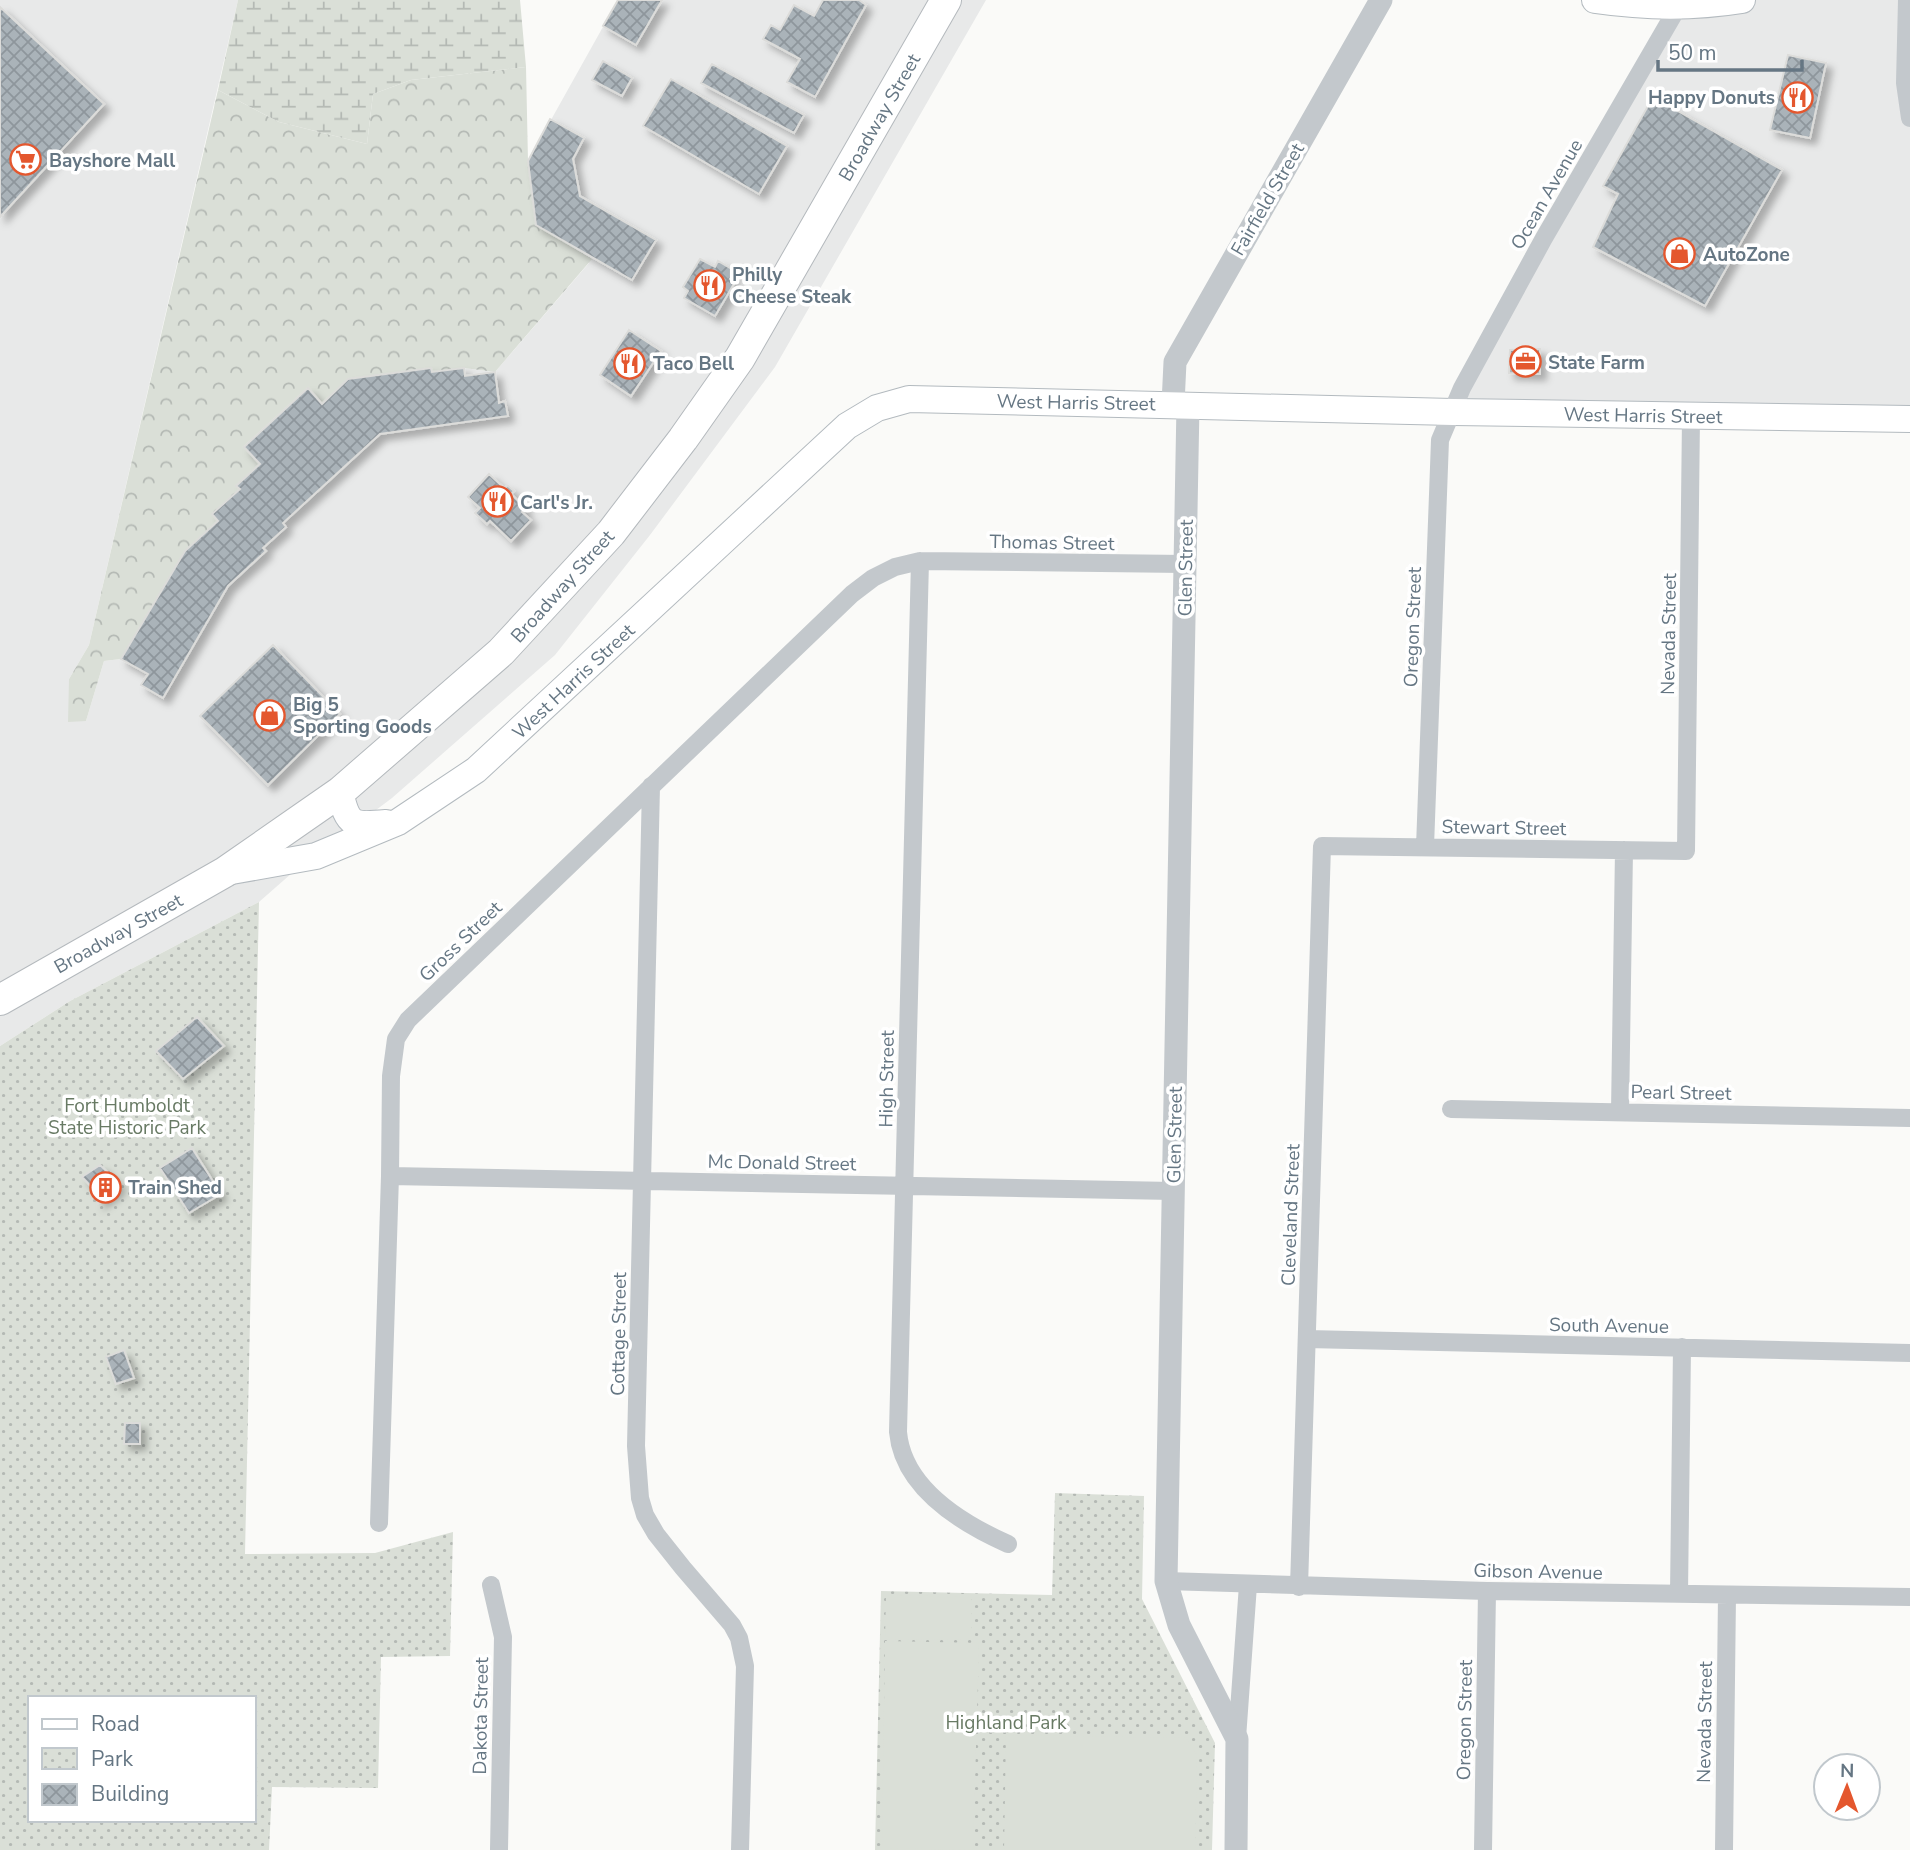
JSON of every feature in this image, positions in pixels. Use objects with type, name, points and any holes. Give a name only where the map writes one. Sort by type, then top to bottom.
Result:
[{"type":"highway","name":"Broadway Street","points":[[0,1000],[225,872],[340,792],[501,652],[572,577],[627,513],[740,358],[946,0]]},
{"type":"main road","points":[[1595,0],[1650,6],[1742,0]]},
{"type":"main road","name":"West Harris Street","points":[[225,872],[316,856],[398,821],[476,770],[847,426],[877,408],[909,399],[1691,417],[1910,419]]},
{"type":"main road","name":"West Harris Street","points":[[340,792],[345,815],[354,823],[398,821]]},
{"type":"street","name":"Fairfield Street","points":[[1180,405],[1175,362],[1381,0]]},
{"type":"street","points":[[1907,0],[1905,83],[1910,118]]},
{"type":"street","name":"Ocean Avenue","points":[[1452,412],[1462,388],[1544,238],[1681,3]]},
{"type":"street","name":"Glen Street","points":[[1180,405],[1185,564],[1166,1581],[1179,1625],[1237,1739],[1236,1850]]},
{"type":"street","name":"Oregon Street","points":[[1425,847],[1440,440],[1452,412]]},
{"type":"street","name":"Nevada Street","points":[[1686,851],[1691,417]]},
{"type":"street","name":"Thomas Street","points":[[919,561],[1185,564]]},
{"type":"street","name":"Gross Street","points":[[379,1523],[391,1076],[396,1039],[408,1020],[704,739],[852,594],[873,578],[895,567],[919,561]]},
{"type":"street","name":"High Street","points":[[919,561],[898,1432],[905,1462],[931,1495],[976,1529],[1008,1544]]},
{"type":"street","name":"Cottage Street","points":[[652,786],[636,1446],[640,1498],[645,1515],[656,1534],[733,1625],[738,1638],[745,1666],[740,1850]]},
{"type":"street","name":"Stewart Street","points":[[1322,846],[1686,851]]},
{"type":"street","name":"Cleveland Street","points":[[1299,1587],[1322,846]]},
{"type":"street","points":[[1620,1112],[1624,850]]},
{"type":"street","name":"Pearl Street","points":[[1451,1109],[1910,1118]]},
{"type":"street","name":"Mc Donald Street","points":[[390,1176],[1173,1191]]},
{"type":"street","name":"South Avenue","points":[[1307,1339],[1910,1353]]},
{"type":"street","points":[[1679,1594],[1682,1347]]},
{"type":"street","name":"Gibson Avenue","points":[[1166,1581],[1299,1587],[1910,1597]]},
{"type":"street","name":"Dakota Street","points":[[491,1585],[503,1637],[499,1850]]},
{"type":"street","points":[[1237,1739],[1248,1585]]},
{"type":"street","name":"Oregon Street","points":[[1483,1850],[1487,1591]]},
{"type":"street","name":"Nevada Street","points":[[1724,1850],[1727,1595]]},
{"type":"shaded area","points":[[0,0],[238,0],[89,645],[69,679],[86,721],[104,661],[121,659],[185,551],[217,521],[212,514],[244,447],[308,388],[348,379],[431,368],[495,372],[589,263],[536,225],[528,161],[618,0],[986,0],[775,367],[650,535],[555,655],[392,798],[292,873],[259,902],[70,1001],[0,1046]]},
{"type":"shaded area","points":[[1742,0],[1910,0],[1910,419],[1453,412],[1679,6]]},
{"type":"green space","points":[[238,0],[520,0],[526,67],[411,80],[373,94],[367,144],[279,122],[218,90]]},
{"type":"green space","points":[[526,67],[528,161],[536,224],[592,259],[495,372],[464,368],[432,372],[431,368],[349,379],[322,404],[307,388],[244,446],[260,464],[236,485],[240,489],[212,514],[218,521],[185,551],[121,659],[104,661],[86,721],[68,722],[69,679],[89,645],[218,90],[279,122],[367,144],[373,94],[411,80]]},
{"type":"green space","name":"Fort Humboldt State Historic Park","points":[[259,902],[245,1554],[375,1553],[453,1532],[450,1656],[381,1657],[378,1788],[272,1787],[269,1850],[0,1850],[0,1046],[70,1001]]},
{"type":"green space","name":"Highland Park","points":[[1055,1493],[1144,1496],[1142,1599],[1215,1743],[1212,1850],[875,1850],[881,1591],[1052,1595]]},
{"type":"green space","points":[[886,1595],[971,1597],[971,1640],[885,1639]]},
{"type":"green space","points":[[885,1641],[979,1643],[973,1850],[882,1848]]},
{"type":"green space","points":[[1006,1735],[1186,1738],[1197,1755],[1195,1850],[1004,1850]]},
{"type":"building","points":[[618,0],[662,0],[636,45],[603,26]]},
{"type":"building","points":[[823,0],[859,0],[866,5],[815,97],[787,82],[800,59],[763,39],[771,25],[780,30],[794,5],[814,16]]},
{"type":"building","name":"Bayshore Mall","points":[[0,7],[104,104],[0,217]]},
{"type":"building","name":"Happy Donuts","points":[[1788,55],[1826,63],[1810,138],[1770,130]]},
{"type":"building","points":[[603,61],[632,78],[622,96],[592,80]]},
{"type":"building","points":[[712,64],[804,115],[794,133],[701,83]]},
{"type":"building","points":[[671,79],[787,146],[759,194],[643,126]]},
{"type":"building","points":[[1653,97],[1782,170],[1705,306],[1593,247],[1618,194],[1603,186]]},
{"type":"building","points":[[550,119],[584,138],[573,159],[580,196],[656,240],[632,280],[536,225],[528,161]]},
{"type":"building","name":"Philly Cheese Steak","points":[[700,259],[715,267],[718,261],[735,271],[730,279],[735,282],[715,316],[684,298],[688,291],[683,287]]},
{"type":"building","name":"Taco Bell","points":[[629,330],[661,351],[631,396],[600,375]]},
{"type":"building","name":"State Farm","points":[[1540,349],[1540,374],[1509,373],[1510,350]]},
{"type":"building","points":[[431,368],[432,372],[464,368],[465,376],[495,372],[499,403],[505,401],[508,416],[380,434],[283,523],[286,527],[263,548],[266,551],[228,586],[163,698],[141,685],[148,674],[121,659],[185,551],[218,521],[212,514],[240,489],[236,486],[260,464],[244,447],[308,388],[322,404],[348,379]]},
{"type":"building","name":"Carl's Jr.","points":[[489,474],[504,488],[508,486],[514,491],[511,494],[526,508],[522,512],[531,520],[511,541],[490,521],[487,524],[475,513],[480,508],[468,497]]},
{"type":"building","name":"Big 5 Sporting Goods","points":[[273,645],[340,714],[268,785],[200,716]]},
{"type":"building","points":[[197,1017],[224,1046],[183,1079],[156,1051]]},
{"type":"building","points":[[192,1148],[221,1194],[189,1213],[160,1168]]},
{"type":"building","name":"Train Shed","points":[[100,1165],[119,1183],[117,1190],[98,1203],[100,1196],[82,1177]]},
{"type":"building","points":[[124,1350],[134,1378],[116,1384],[106,1357]]},
{"type":"building","points":[[125,1423],[140,1423],[140,1444],[124,1444]]},
{"type":"place","name":"Happy Donuts","points":[[1798,97]]},
{"type":"place","name":"Bayshore Mall","points":[[26,160]]},
{"type":"place","name":"AutoZone","points":[[1680,254]]},
{"type":"place","name":"Philly Cheese Steak","points":[[709,285]]},
{"type":"place","name":"State Farm","points":[[1525,362]]},
{"type":"place","name":"Taco Bell","points":[[630,363]]},
{"type":"place","name":"Carl's Jr.","points":[[497,502]]},
{"type":"place","name":"Big 5 Sporting Goods","points":[[270,715]]},
{"type":"place","name":"Train Shed","points":[[105,1187]]}]
